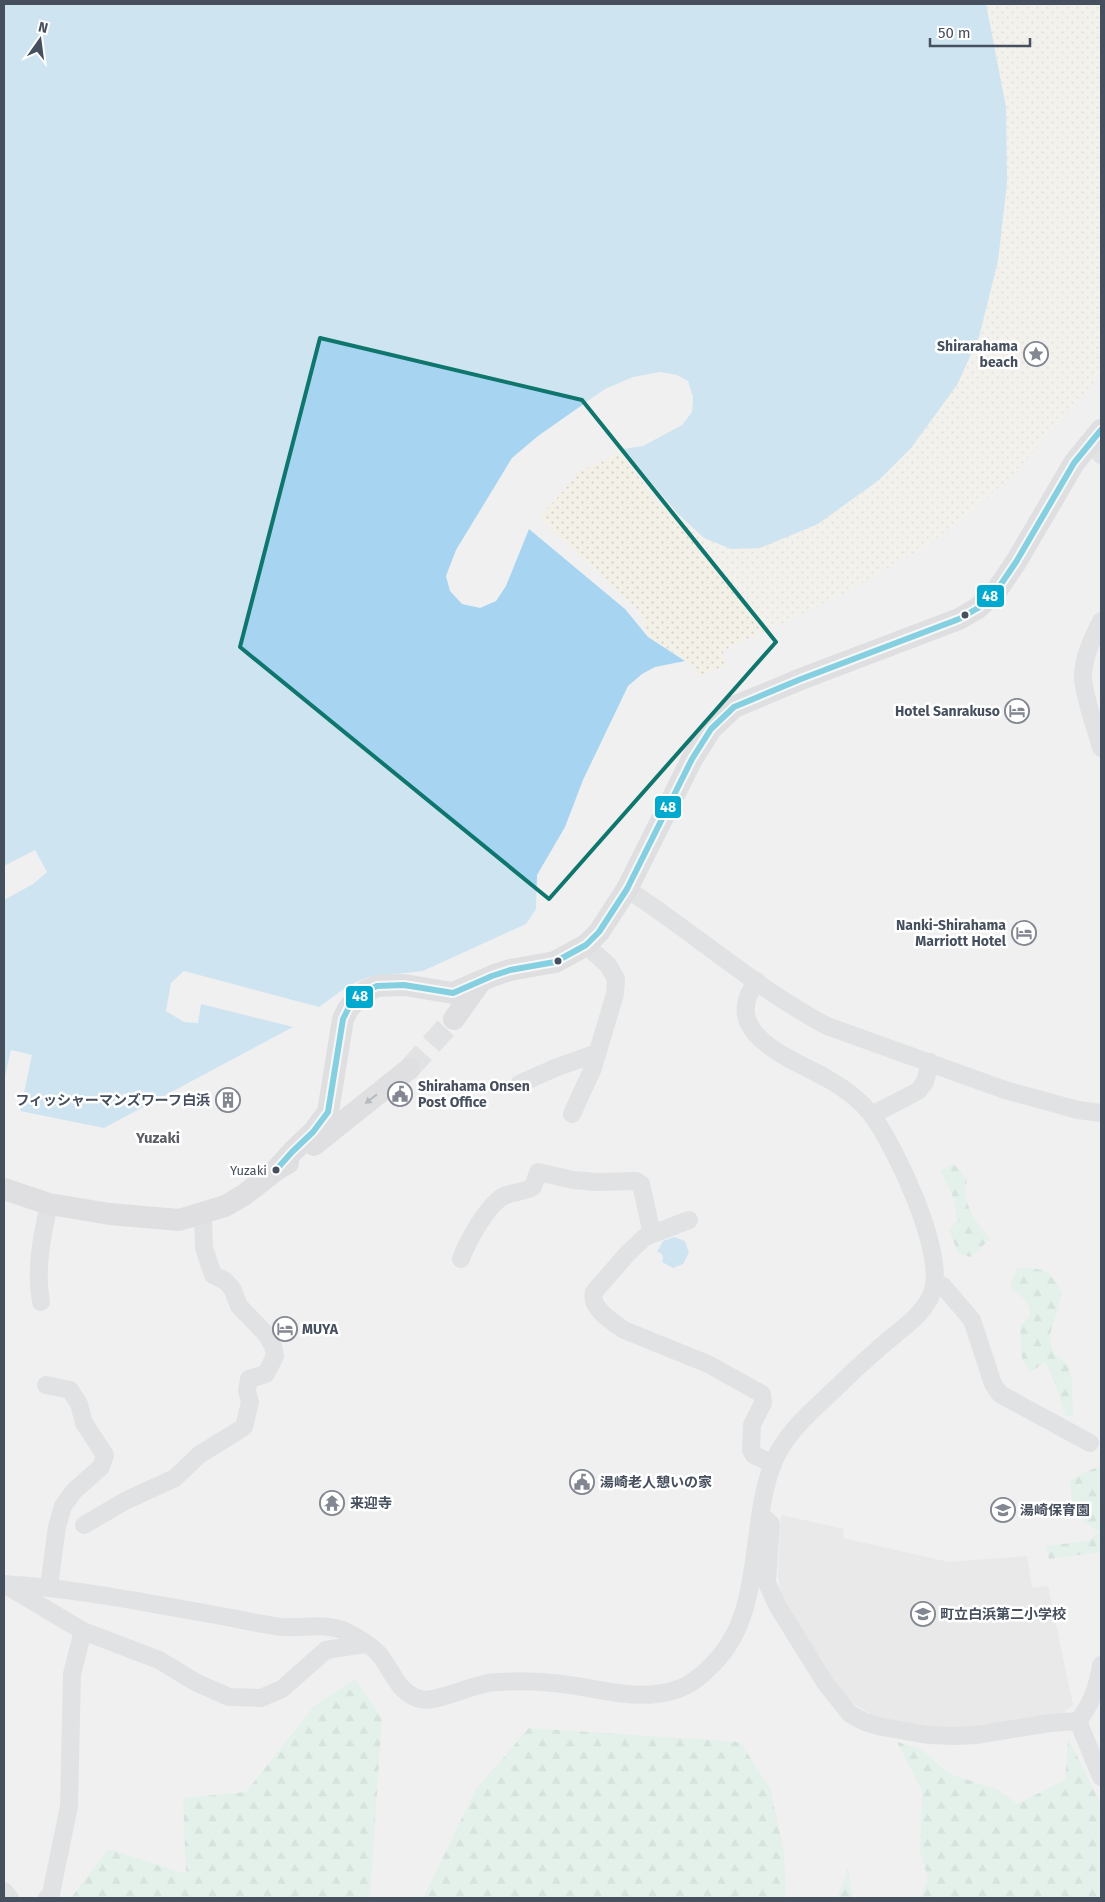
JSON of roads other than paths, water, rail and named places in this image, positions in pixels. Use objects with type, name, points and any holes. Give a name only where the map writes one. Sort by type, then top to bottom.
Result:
[{"type":"main road","points":[[276,1170],[314,1132],[328,1112],[343,1020],[348,1008],[366,991],[378,986],[404,985],[453,993],[510,970],[555,962],[586,944],[599,932],[626,888],[692,758],[716,723],[734,707],[742,703],[959,619],[978,608],[997,590],[1016,562],[1074,463],[1098,442]]},
{"type":"main road","points":[[454,1018],[482,980]]},
{"type":"main road","points":[[4,1189],[49,1204],[110,1214],[179,1220],[203,1214],[225,1206],[244,1195],[276,1170],[300,1156],[409,1069]]},
{"type":"street","points":[[1101,621],[1085,661],[1083,679],[1101,748]]},
{"type":"street","points":[[626,888],[757,981],[828,1026],[1006,1090],[1078,1110],[1101,1114]]},
{"type":"street","points":[[572,1114],[593,1068],[615,994],[616,979],[608,965],[586,944]]},
{"type":"street","points":[[4,1584],[49,1586],[282,1627],[329,1626],[347,1632],[376,1651],[406,1694],[425,1701],[492,1682],[551,1682],[627,1694],[650,1695],[674,1691],[691,1684],[710,1668],[735,1637],[751,1581],[761,1515],[773,1464],[788,1436],[802,1420],[911,1321],[932,1294],[936,1273],[920,1212],[904,1170],[872,1115],[863,1104],[838,1085],[790,1061],[772,1049],[759,1037],[750,1024],[746,1014],[746,1001],[748,992],[757,981]]},
{"type":"street","points":[[519,1084],[555,1068],[597,1054]]},
{"type":"street","points":[[872,1115],[918,1091],[925,1082],[930,1062]]},
{"type":"street","points":[[461,1259],[465,1246],[497,1200],[505,1195],[533,1187],[538,1172],[573,1180],[597,1182],[636,1181],[641,1184],[652,1234]]},
{"type":"street","points":[[41,1302],[37,1283],[42,1234],[49,1204]]},
{"type":"street","points":[[84,1525],[126,1501],[175,1478],[199,1455],[244,1428],[250,1402],[247,1391],[249,1379],[266,1374],[275,1356],[273,1346],[266,1334],[240,1306],[232,1288],[224,1280],[213,1275],[204,1248],[203,1214]]},
{"type":"street","points":[[689,1220],[645,1237],[628,1253],[594,1292],[593,1303],[624,1330],[708,1364],[762,1394],[763,1403],[752,1425],[751,1450],[754,1455],[773,1464]]},
{"type":"street","points":[[935,1282],[948,1291],[972,1320],[993,1384],[1000,1394],[1090,1443]]},
{"type":"street","points":[[46,1385],[70,1390],[79,1404],[84,1423],[105,1455],[101,1467],[74,1491],[63,1506],[49,1586]]},
{"type":"street","points":[[761,1515],[771,1524],[766,1577],[778,1607],[826,1684],[850,1714],[865,1722],[882,1727],[954,1736],[976,1735],[1050,1722],[1078,1721]]},
{"type":"street","points":[[4,1584],[83,1631],[159,1660],[197,1683],[229,1697],[261,1698],[282,1689],[326,1650],[365,1644]]},
{"type":"street","points":[[47,1898],[51,1894],[69,1806],[72,1674],[83,1631]]},
{"type":"street","points":[[1078,1721],[1092,1700],[1099,1681],[1101,1665]]},
{"type":"street","points":[[1078,1721],[1101,1777]]},
{"type":"street","points":[[4,1891],[10,1898]]},
{"type":"water","points":[[4,4],[986,4],[1006,107],[1007,183],[998,261],[979,337],[957,385],[911,448],[879,480],[818,524],[760,548],[731,549],[704,538],[678,514],[623,449],[643,446],[682,425],[692,412],[693,397],[688,381],[677,375],[660,372],[633,377],[605,389],[538,436],[512,458],[456,550],[446,576],[450,591],[462,604],[480,608],[496,601],[506,586],[529,529],[625,609],[648,637],[685,661],[655,667],[642,674],[628,686],[583,780],[565,827],[537,875],[536,909],[526,924],[423,971],[369,977],[348,986],[319,1007],[184,971],[171,983],[166,1011],[184,1022],[198,1023],[201,1004],[293,1027],[104,1128],[20,1111],[32,1055],[11,1050],[4,1081],[4,900],[33,884],[47,872],[35,850],[4,866]]},
{"type":"water","points":[[674,1237],[685,1241],[689,1253],[683,1264],[673,1268],[662,1262],[663,1257],[661,1253],[657,1252],[663,1241]]},
{"type":"tunnel","points":[[409,1069],[454,1019]]},
{"type":"place","name":"Shirarahama beach","points":[[1036,354]]},
{"type":"place","name":"Hotel Sanrakuso","points":[[1017,711]]},
{"type":"place","name":"Nanki-Shirahama Marriott Hotel","points":[[1024,933]]},
{"type":"place","name":"Shirahama Onsen Post Office","points":[[400,1094]]},
{"type":"place","name":"フィッシャーマンズワーフ白浜","points":[[228,1100]]},
{"type":"place","name":"Yuzaki","points":[[276,1170]]},
{"type":"place","name":"MUYA","points":[[285,1329]]},
{"type":"place","name":"湯崎老人憩いの家","points":[[582,1482]]},
{"type":"place","name":"来迎寺","points":[[332,1503]]},
{"type":"place","name":"湯崎保育園","points":[[1003,1510]]},
{"type":"place","name":"町立白浜第二小学校","points":[[923,1614]]},
{"type":"district","name":"Yuzaki","points":[[158,1138]]}]
